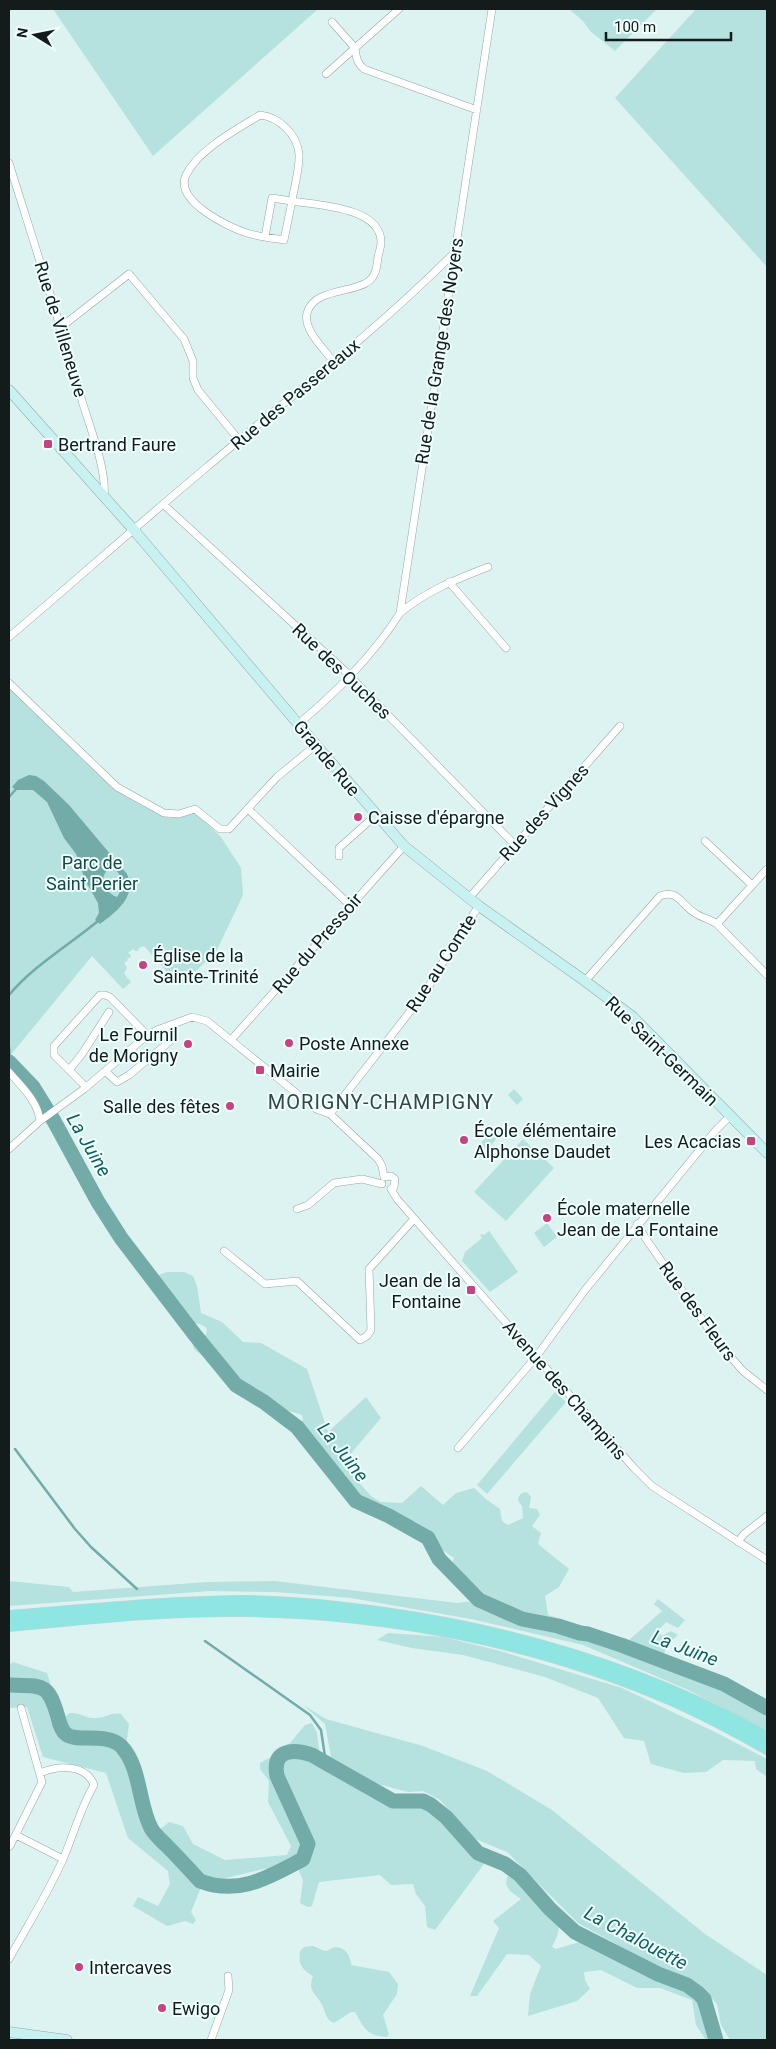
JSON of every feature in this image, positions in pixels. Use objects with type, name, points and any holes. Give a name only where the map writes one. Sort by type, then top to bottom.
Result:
[{"type":"main road","name":"Grande Rue","points":[[9,390],[132,529],[376,816],[404,846],[479,906],[550,957]]},
{"type":"main road","name":"Rue Saint-Germain","points":[[550,957],[633,1018],[767,1152]]},
{"type":"main road","points":[[9,1616],[161,1604],[242,1601],[338,1606],[435,1620],[526,1640],[621,1670],[696,1701],[767,1737]]},
{"type":"main road","points":[[9,1626],[163,1613],[244,1611],[339,1616],[434,1629],[508,1646],[594,1671],[675,1702],[767,1749]]},
{"type":"main road","points":[[9,2032],[66,2040]]},
{"type":"street","points":[[326,74],[399,9]]},
{"type":"street","name":"Rue de la Grange des Noyers","points":[[298,724],[349,676],[385,636],[400,613],[453,253],[492,9]]},
{"type":"street","points":[[332,22],[355,48],[356,57],[364,69],[477,110]]},
{"type":"street","points":[[260,115],[269,116],[284,125],[295,142],[299,154],[292,201],[284,240],[248,234],[216,219],[193,201],[184,185],[186,176],[192,166],[220,139],[260,115]]},
{"type":"street","name":"Rue de Villeneuve","points":[[9,163],[61,327],[105,483],[104,497]]},
{"type":"street","points":[[265,237],[272,198],[354,212],[368,218],[378,229],[381,241],[373,277],[366,284],[322,297],[309,307],[306,318],[308,325],[334,362]]},
{"type":"street","name":"Rue des Passereaux","points":[[9,638],[132,529],[334,362],[414,292],[453,253]]},
{"type":"street","points":[[61,327],[129,274],[184,339],[193,361],[193,378],[198,390],[239,440]]},
{"type":"street","name":"Rue des Ouches","points":[[163,504],[349,676],[514,844]]},
{"type":"street","points":[[400,613],[413,602],[449,582],[488,566]]},
{"type":"street","points":[[449,582],[506,648]]},
{"type":"street","points":[[9,683],[117,788],[171,815],[195,809],[220,829],[229,829],[277,777],[316,745]]},
{"type":"street","name":"Rue des Vignes","points":[[469,898],[514,844],[620,726]]},
{"type":"street","points":[[248,810],[351,906]]},
{"type":"street","points":[[339,856],[339,848],[376,816]]},
{"type":"street","points":[[705,840],[752,885]]},
{"type":"street","name":"Rue du Pressoir","points":[[231,1040],[404,846]]},
{"type":"street","points":[[717,924],[767,869]]},
{"type":"street","points":[[585,981],[660,896],[668,893],[675,895],[696,914],[710,919],[717,924],[767,975]]},
{"type":"street","name":"Rue au Comte","points":[[330,1114],[426,991],[457,938],[479,906]]},
{"type":"street","points":[[86,1087],[54,1055],[54,1046],[100,996],[110,997],[148,1036]]},
{"type":"street","points":[[69,1070],[82,1054],[109,1012]]},
{"type":"street","points":[[9,1149],[41,1119],[86,1087],[148,1036],[192,1017],[207,1021],[316,1109],[330,1114],[378,1159],[382,1166],[383,1180],[384,1188],[391,1189],[394,1187],[395,1179],[391,1176],[383,1180],[362,1179],[334,1183],[308,1205],[298,1210]]},
{"type":"street","points":[[105,1071],[117,1082],[129,1075],[169,1042],[170,1026]]},
{"type":"street","points":[[9,1072],[28,1093],[41,1119]]},
{"type":"street","points":[[458,1448],[536,1357],[637,1224],[730,1116]]},
{"type":"street","name":"Avenue des Champins","points":[[391,1189],[414,1219],[652,1486],[767,1560]]},
{"type":"street","points":[[224,1250],[265,1284],[297,1281],[360,1340],[367,1336],[371,1330],[369,1269],[414,1219]]},
{"type":"street","name":"Rue des Fleurs","points":[[637,1224],[720,1345],[743,1371],[767,1390]]},
{"type":"street","points":[[738,1542],[744,1534],[767,1516]]},
{"type":"street","points":[[10,1846],[42,1782],[21,1708]]},
{"type":"street","points":[[9,1959],[63,1859],[84,1803],[94,1785],[91,1777],[80,1770],[54,1767],[40,1773]]},
{"type":"street","points":[[16,1835],[63,1859]]},
{"type":"street","points":[[211,2040],[229,1990],[228,1976]]},
{"type":"green space","points":[[53,9],[318,9],[153,156]]},
{"type":"green space","points":[[569,9],[657,9],[615,51],[590,31],[583,21]]},
{"type":"green space","points":[[696,9],[767,9],[767,267],[615,98]]},
{"type":"green space","name":"Parc de Saint Perier","points":[[9,687],[116,789],[137,803],[169,818],[197,813],[221,837],[241,868],[243,895],[216,952],[180,986],[144,946],[139,948],[138,951],[133,949],[128,953],[131,955],[124,963],[127,968],[124,973],[127,977],[125,979],[128,978],[131,982],[123,989],[92,956],[9,1057]]},
{"type":"green space","points":[[514,1089],[523,1099],[517,1105],[508,1095]]},
{"type":"green space","points":[[491,1131],[498,1137],[487,1150],[480,1144]]},
{"type":"green space","points":[[523,1139],[554,1168],[506,1221],[474,1192]]},
{"type":"green space","points":[[547,1223],[557,1237],[544,1247],[534,1233]]},
{"type":"green space","points":[[489,1231],[518,1272],[490,1292],[462,1261],[465,1252],[482,1238],[480,1235],[484,1235]]},
{"type":"green space","points":[[167,1272],[184,1272],[193,1276],[197,1286],[201,1313],[222,1322],[243,1342],[261,1343],[307,1369],[328,1432],[366,1397],[381,1418],[342,1464],[372,1497],[381,1502],[402,1503],[421,1486],[443,1505],[456,1493],[474,1488],[500,1509],[502,1521],[508,1525],[523,1518],[522,1506],[518,1499],[521,1494],[527,1492],[531,1497],[529,1508],[537,1509],[540,1515],[532,1526],[541,1533],[538,1544],[569,1569],[559,1587],[545,1596],[548,1615],[629,1640],[662,1611],[654,1604],[658,1599],[685,1620],[678,1628],[666,1622],[658,1631],[662,1636],[671,1631],[678,1635],[668,1644],[664,1654],[731,1682],[767,1702],[767,1730],[686,1689],[583,1645],[471,1619],[351,1598],[276,1592],[210,1591],[9,1606],[9,1581],[69,1587],[73,1592],[207,1582],[275,1581],[457,1603],[473,1601],[468,1586],[451,1567],[454,1558],[434,1544],[423,1530],[395,1514],[360,1500],[333,1469],[323,1465],[295,1432],[293,1427],[303,1420],[302,1415],[250,1397],[222,1379],[210,1362],[193,1347],[193,1340],[206,1335],[207,1329],[178,1317],[166,1303],[159,1275]]},
{"type":"green space","points":[[555,1392],[566,1402],[487,1494],[477,1485]]},
{"type":"green space","points":[[388,1633],[444,1637],[500,1651],[622,1688],[767,1759],[767,1777],[756,1769],[755,1761],[723,1760],[706,1772],[684,1773],[651,1764],[644,1741],[624,1738],[598,1698],[545,1677],[463,1655],[412,1648],[377,1640]]},
{"type":"green space","points":[[13,1662],[47,1673],[62,1721],[69,1713],[90,1718],[121,1714],[129,1724],[126,1746],[134,1759],[151,1822],[157,1832],[169,1822],[183,1826],[193,1844],[225,1860],[287,1855],[291,1846],[268,1802],[269,1781],[260,1769],[260,1763],[285,1749],[305,1725],[312,1723],[317,1733],[321,1765],[382,1800],[433,1811],[484,1864],[435,1930],[427,1927],[425,1906],[416,1894],[413,1884],[391,1885],[380,1875],[319,1882],[312,1906],[308,1907],[300,1903],[303,1881],[298,1868],[263,1869],[222,1879],[205,1877],[191,1912],[196,1920],[193,1924],[185,1921],[167,1926],[133,1906],[138,1897],[158,1906],[170,1884],[168,1871],[128,1838],[106,1773],[43,1757],[27,1707],[9,1708],[9,1665]]},
{"type":"green space","points":[[303,1705],[326,1719],[423,1746],[487,1771],[552,1810],[705,1934],[767,1975],[767,2040],[730,2040],[721,2025],[717,2004],[699,1985],[667,1972],[578,1923],[507,1852],[475,1839],[440,1800],[423,1791],[408,1792],[378,1784],[331,1757],[325,1724]]},
{"type":"green space","points":[[519,1876],[530,1890],[533,1898],[559,1925],[558,1934],[552,1947],[556,1949],[583,1941],[698,1996],[704,2004],[713,2040],[706,2040],[696,2025],[692,2000],[660,1988],[637,1988],[601,1970],[584,1972],[585,1980],[590,1989],[577,2001],[528,2016],[530,1994],[541,1966],[529,1955],[507,1954],[477,1996],[470,1996],[499,1928],[493,1921],[521,1899],[510,1891],[506,1884],[507,1877]]},
{"type":"green space","points":[[313,1946],[325,1951],[336,1947],[343,1949],[350,1958],[351,1965],[389,1972],[398,1984],[397,1994],[383,2015],[389,2034],[387,2037],[370,2033],[361,2023],[355,2012],[351,2012],[334,2023],[329,2020],[311,1988],[313,1976],[300,1963],[300,1951],[304,1947]]},
{"type":"shaded area","points":[[29,775],[36,776],[44,781],[69,805],[127,874],[129,890],[127,897],[118,909],[100,924],[95,920],[99,913],[98,903],[85,880],[76,854],[64,838],[47,802],[33,790],[16,790],[12,787],[18,780]],"holes":[[[109,868],[114,869],[120,875],[122,884],[117,897],[109,892],[103,880]]]},
{"type":"waterway","points":[[9,797],[17,788]]},
{"type":"waterway","points":[[9,995],[40,965],[98,921]]},
{"type":"waterway","points":[[9,1047],[10,1062]]},
{"type":"waterway","name":"La Juine","points":[[9,1062],[33,1087],[54,1121],[98,1202],[121,1238],[195,1335],[236,1385],[264,1402],[297,1427],[356,1501],[389,1516],[428,1538],[439,1559],[479,1600],[522,1619],[558,1626],[621,1645],[724,1684],[767,1708]]},
{"type":"waterway","points":[[15,1449],[75,1529],[91,1547],[137,1589]]},
{"type":"waterway","points":[[205,1641],[310,1715],[321,1730],[326,1763]]},
{"type":"waterway","name":"La Chalouette","points":[[9,1685],[37,1687],[47,1692],[62,1729],[71,1737],[107,1739],[121,1746],[132,1764],[152,1830],[200,1881],[214,1885],[241,1885],[266,1878],[303,1859],[308,1844],[277,1776],[276,1767],[281,1756],[285,1753],[297,1752],[312,1755],[393,1801],[423,1801],[431,1805],[446,1817],[478,1853],[505,1864],[520,1875],[550,1909],[575,1932],[658,1974],[687,1985],[704,1999],[716,2040]]},
{"type":"place","name":"Bertrand Faure","points":[[48,444]]},
{"type":"place","name":"Caisse d'épargne","points":[[358,817]]},
{"type":"place","name":"Église de la Sainte-Trinité","points":[[143,965]]},
{"type":"place","name":"Poste Annexe","points":[[289,1043]]},
{"type":"place","name":"Le Fournil de Morigny","points":[[188,1044]]},
{"type":"place","name":"Mairie","points":[[260,1070]]},
{"type":"place","name":"Salle des fêtes","points":[[230,1106]]},
{"type":"place","name":"École élémentaire Alphonse Daudet","points":[[464,1140]]},
{"type":"place","name":"Les Acacias","points":[[751,1141]]},
{"type":"place","name":"École maternelle Jean de La Fontaine","points":[[547,1218]]},
{"type":"place","name":"Jean de la Fontaine","points":[[471,1290]]},
{"type":"place","name":"Intercaves","points":[[79,1967]]},
{"type":"place","name":"Ewigo","points":[[162,2008]]},
{"type":"district","name":"MORIGNY-CHAMPIGNY","points":[[381,1102]]}]
